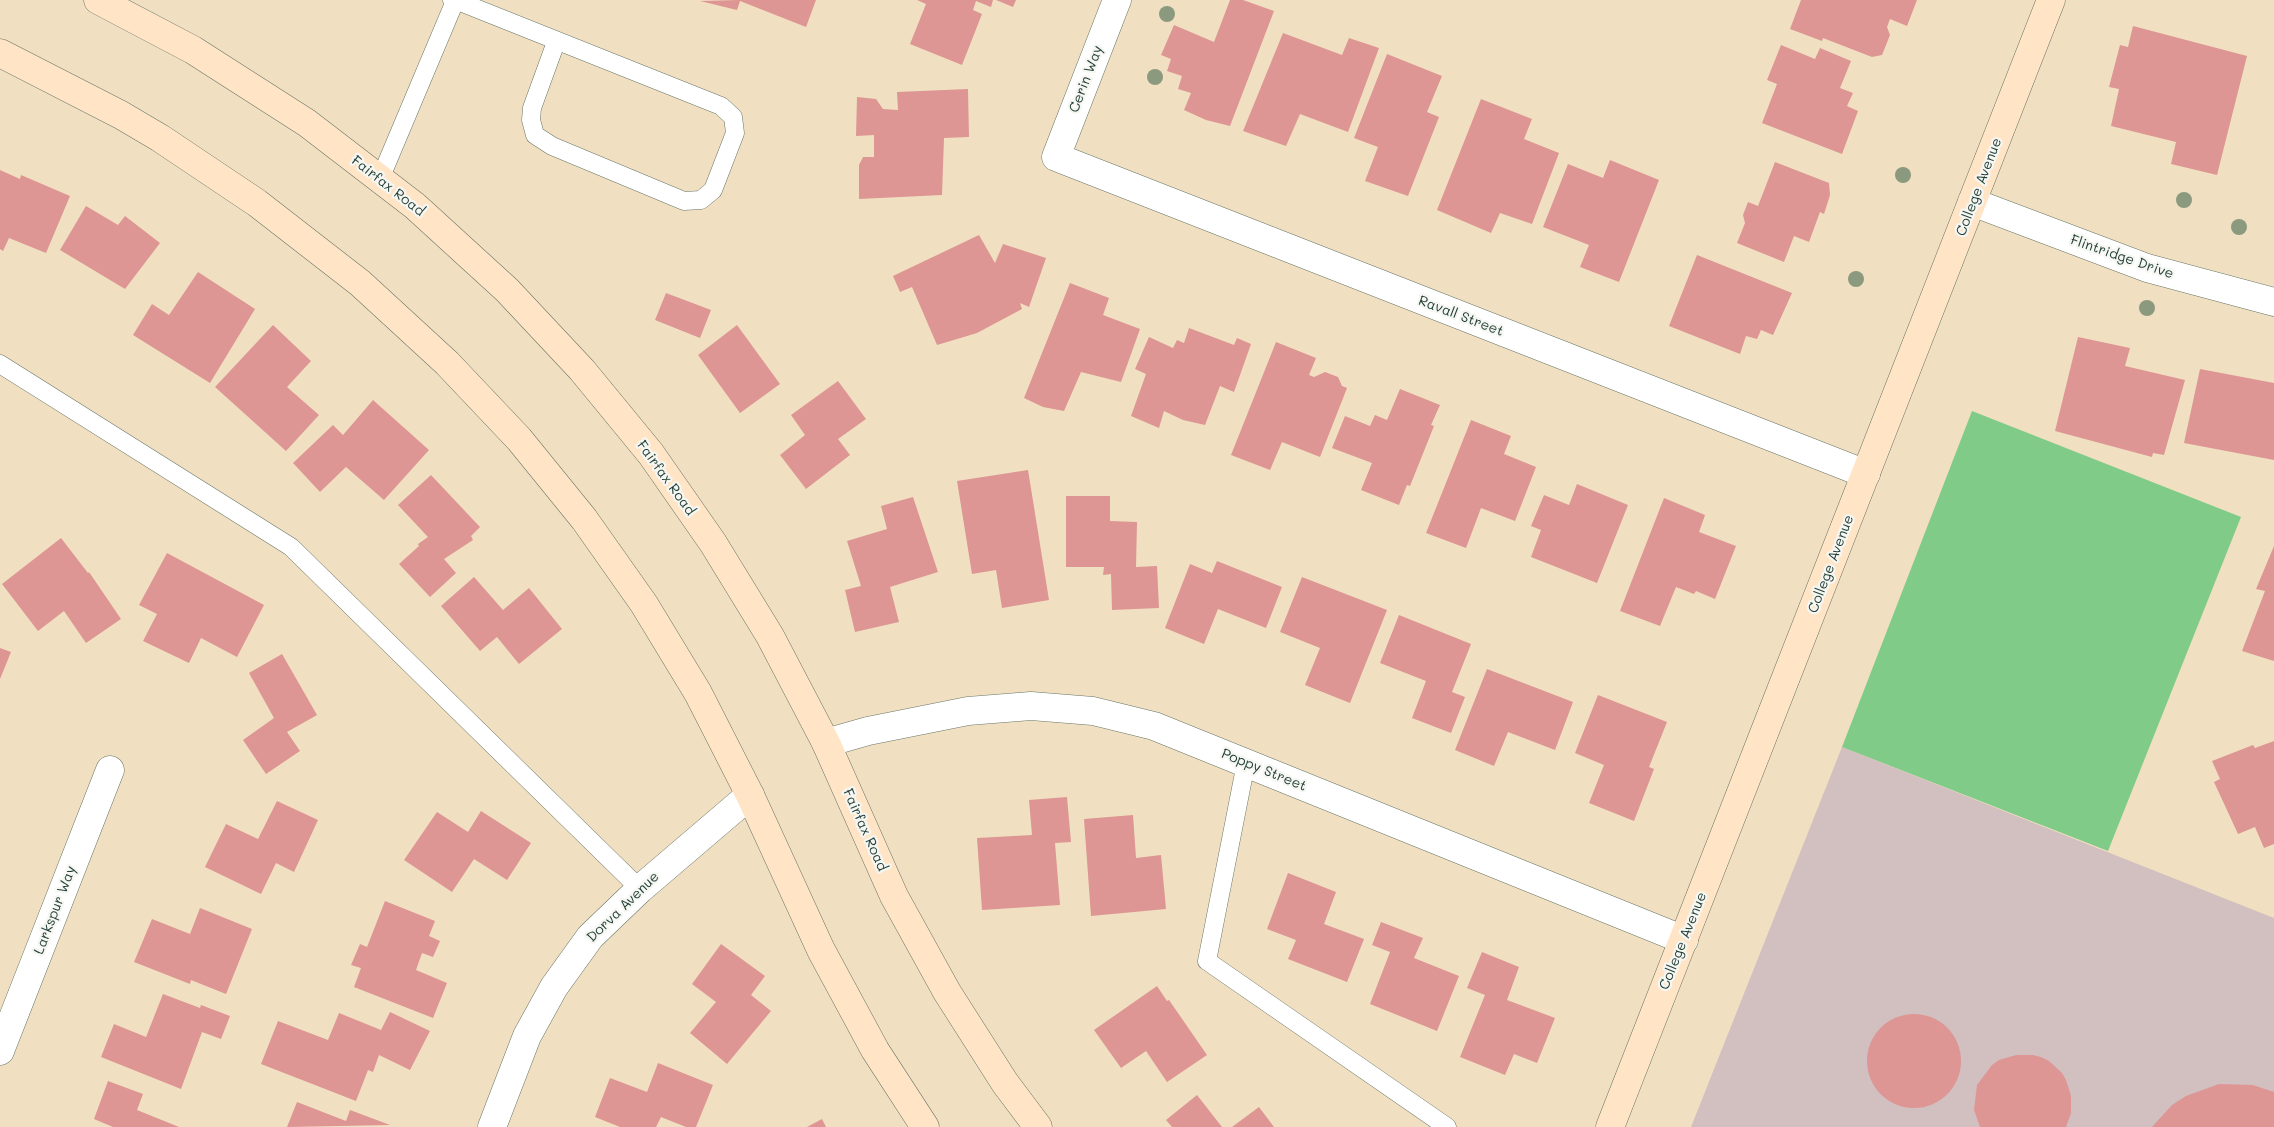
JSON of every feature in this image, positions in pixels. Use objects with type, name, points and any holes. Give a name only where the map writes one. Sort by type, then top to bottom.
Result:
[{"type":"main road","name":"Fairfax Road","points":[[98,0],[193,50],[307,123],[380,178],[415,206],[507,290],[582,370],[651,454],[713,543],[760,619],[826,743],[894,896],[946,992],[1005,1083],[1038,1127]]},
{"type":"main road","name":"College Avenue","points":[[1610,1127],[2051,0]]},
{"type":"main road","points":[[0,53],[129,120],[257,203],[360,283],[447,363],[519,439],[584,519],[633,589],[698,693],[750,795],[821,950],[875,1050],[925,1127]]},
{"type":"street","name":"Cerin Way","points":[[1056,158],[1117,0]]},
{"type":"street","name":"Ravall Street","points":[[1056,158],[1866,474]]},
{"type":"street","name":"Flintridge Drive","points":[[1972,202],[2147,268],[2274,302]]},
{"type":"street","name":"Poppy Street","points":[[826,743],[868,731],[968,711],[1031,706],[1093,711],[1154,726],[1684,940]]},
{"type":"street","name":"Larkspur Way","points":[[0,1051],[110,770]]},
{"type":"street","name":"Dorva Avenue","points":[[492,1127],[527,1036],[554,987],[590,937],[640,889],[750,795]]},
{"type":"lane","points":[[380,178],[454,0],[721,106],[732,117],[735,133],[713,190],[701,200],[684,201],[552,146],[536,134],[531,120],[532,108],[556,42]]},
{"type":"lane","points":[[0,364],[291,547],[640,889]]},
{"type":"lane","points":[[1246,763],[1207,962],[1447,1127]]},
{"type":"shaded area","points":[[1842,747],[2274,918],[2274,1127],[1691,1127]]},
{"type":"green space","points":[[1972,411],[2241,517],[2108,851],[1842,747]]},
{"type":"building","points":[[816,0],[806,27],[740,1],[737,10],[700,1]]},
{"type":"building","points":[[917,0],[993,0],[991,7],[976,1],[973,10],[982,14],[962,65],[910,44],[926,4]]},
{"type":"building","points":[[996,0],[1016,0],[1013,7]]},
{"type":"building","points":[[1230,0],[1243,0],[1274,11],[1230,126],[1206,120],[1184,110],[1191,93],[1178,89],[1182,76],[1167,71],[1171,59],[1161,55],[1174,25],[1214,42]]},
{"type":"building","points":[[1801,0],[1917,0],[1907,26],[1890,19],[1887,27],[1890,35],[1882,55],[1872,57],[1823,38],[1822,41],[1790,29]]},
{"type":"building","points":[[2133,26],[2247,56],[2217,175],[2171,164],[2176,142],[2111,126],[2119,89],[2109,87],[2120,45],[2128,47]]},
{"type":"building","points":[[1283,33],[1342,55],[1349,38],[1379,48],[1348,132],[1300,114],[1286,146],[1243,131]]},
{"type":"building","points":[[1781,45],[1815,59],[1820,48],[1851,61],[1840,88],[1853,93],[1847,106],[1858,111],[1842,154],[1762,123],[1777,84],[1767,80]]},
{"type":"building","points":[[1387,54],[1442,76],[1427,112],[1439,117],[1408,196],[1365,181],[1378,147],[1354,138]]},
{"type":"building","points":[[968,89],[969,137],[944,138],[942,195],[859,199],[859,165],[863,157],[874,157],[874,135],[856,136],[857,97],[876,99],[883,109],[898,110],[897,92]]},
{"type":"building","points":[[1481,99],[1532,119],[1524,139],[1559,153],[1532,224],[1500,213],[1491,233],[1437,210]]},
{"type":"building","points":[[1610,160],[1659,180],[1619,282],[1580,267],[1589,245],[1543,227],[1568,164],[1603,178]]},
{"type":"building","points":[[1775,162],[1829,183],[1830,195],[1824,214],[1820,212],[1809,242],[1794,236],[1784,262],[1737,243],[1745,223],[1743,215],[1748,202],[1758,206]]},
{"type":"building","points":[[0,170],[20,179],[21,175],[70,196],[46,253],[9,238],[3,251],[0,249]]},
{"type":"building","points":[[86,206],[118,225],[125,216],[160,243],[125,289],[60,250]]},
{"type":"building","points":[[979,235],[995,263],[1003,244],[1046,258],[1029,307],[1020,303],[1022,309],[977,333],[937,345],[912,287],[900,292],[893,276]]},
{"type":"building","points":[[1697,255],[1792,293],[1773,335],[1761,330],[1757,339],[1746,336],[1740,354],[1669,326]]},
{"type":"building","points":[[198,272],[255,309],[210,383],[133,335],[152,304],[169,315]]},
{"type":"building","points":[[1070,283],[1109,298],[1103,315],[1140,329],[1121,382],[1081,372],[1064,411],[1043,407],[1024,398]]},
{"type":"building","points":[[666,293],[711,310],[700,338],[655,320]]},
{"type":"building","points":[[273,325],[311,361],[287,387],[319,415],[286,451],[215,387]]},
{"type":"building","points":[[737,325],[780,384],[740,413],[698,355]]},
{"type":"building","points":[[1189,328],[1234,345],[1237,338],[1251,344],[1234,392],[1220,386],[1205,425],[1183,420],[1164,411],[1159,428],[1131,416],[1146,374],[1135,369],[1149,337],[1173,348],[1177,340],[1184,343]]},
{"type":"building","points":[[2078,337],[2130,348],[2125,366],[2185,380],[2164,455],[2153,453],[2152,457],[2055,431]]},
{"type":"building","points":[[1276,342],[1316,358],[1309,375],[1314,377],[1325,372],[1338,377],[1342,386],[1347,388],[1320,457],[1282,442],[1270,470],[1231,455]]},
{"type":"building","points":[[2200,369],[2274,383],[2274,460],[2184,443]]},
{"type":"building","points":[[838,381],[866,419],[838,439],[850,455],[806,489],[780,455],[805,435],[791,415]]},
{"type":"building","points":[[1400,389],[1440,405],[1431,425],[1434,426],[1410,486],[1407,485],[1399,505],[1361,490],[1372,463],[1332,448],[1345,416],[1370,426],[1375,415],[1387,420]]},
{"type":"building","points":[[373,400],[429,450],[384,500],[346,467],[320,492],[293,463],[333,425],[343,435]]},
{"type":"building","points":[[1471,420],[1511,436],[1504,454],[1536,467],[1515,521],[1481,508],[1466,548],[1426,533]]},
{"type":"building","points":[[1028,470],[1049,600],[1002,608],[996,570],[972,574],[957,481]]},
{"type":"building","points":[[431,475],[480,527],[471,536],[473,540],[444,559],[456,573],[430,597],[399,564],[419,546],[418,544],[428,537],[398,505]]},
{"type":"building","points":[[1577,484],[1628,505],[1597,583],[1531,557],[1541,530],[1531,526],[1544,495],[1569,505]]},
{"type":"building","points":[[1066,496],[1110,496],[1110,521],[1137,522],[1136,567],[1157,566],[1159,608],[1112,610],[1111,574],[1103,575],[1104,567],[1066,567]]},
{"type":"building","points":[[913,497],[938,572],[890,587],[899,622],[855,632],[845,590],[861,586],[847,541],[887,529],[881,506]]},
{"type":"building","points":[[1664,498],[1705,515],[1699,532],[1736,546],[1715,599],[1696,591],[1694,594],[1676,587],[1660,626],[1620,611]]},
{"type":"building","points":[[61,538],[89,572],[121,619],[86,643],[64,611],[38,631],[2,584]]},
{"type":"building","points":[[2274,546],[2274,661],[2242,651],[2265,591],[2256,589]]},
{"type":"building","points":[[167,553],[264,605],[237,657],[201,638],[189,663],[143,641],[157,614],[139,605]]},
{"type":"building","points":[[1217,561],[1282,587],[1266,628],[1218,609],[1204,644],[1165,628],[1190,564],[1212,573]]},
{"type":"building","points":[[474,577],[503,610],[529,588],[562,629],[519,664],[497,637],[480,651],[441,606]]},
{"type":"building","points":[[1302,577],[1387,610],[1350,703],[1305,685],[1320,648],[1280,632]]},
{"type":"building","points":[[1399,615],[1471,644],[1452,692],[1465,697],[1451,733],[1412,718],[1426,681],[1380,663]]},
{"type":"building","points":[[0,648],[11,652],[0,679]]},
{"type":"building","points":[[282,654],[317,715],[287,732],[300,751],[266,774],[243,740],[274,718],[249,673]]},
{"type":"building","points":[[1487,669],[1573,702],[1555,750],[1508,732],[1494,766],[1455,750]]},
{"type":"building","points":[[1598,695],[1667,722],[1649,767],[1654,769],[1634,821],[1589,803],[1604,765],[1575,753]]},
{"type":"building","points":[[2274,741],[2274,844],[2264,848],[2255,827],[2238,834],[2214,782],[2220,779],[2212,761],[2253,745],[2255,748]]},
{"type":"building","points":[[1067,797],[1071,842],[1055,843],[1060,905],[982,910],[977,838],[1032,835],[1029,800]]},
{"type":"building","points":[[277,801],[318,820],[294,872],[276,863],[261,894],[205,867],[226,824],[258,839]]},
{"type":"building","points":[[481,811],[531,843],[507,880],[474,859],[452,892],[404,860],[437,812],[468,832]]},
{"type":"building","points":[[1133,815],[1136,858],[1161,855],[1166,909],[1091,916],[1084,819]]},
{"type":"building","points":[[1288,873],[1336,892],[1324,924],[1364,939],[1347,982],[1288,959],[1296,940],[1267,929]]},
{"type":"building","points":[[385,901],[435,921],[429,936],[440,941],[433,957],[422,953],[416,970],[447,983],[433,1018],[354,987],[361,968],[351,965],[360,944],[367,947]]},
{"type":"building","points":[[200,908],[252,929],[226,994],[191,980],[190,984],[134,962],[152,919],[190,934]]},
{"type":"building","points":[[1381,922],[1423,938],[1414,958],[1459,976],[1437,1031],[1370,1004],[1390,952],[1372,945]]},
{"type":"building","points":[[721,944],[765,976],[751,995],[771,1011],[727,1064],[690,1033],[716,1002],[692,984]]},
{"type":"building","points":[[1482,952],[1519,967],[1507,1000],[1555,1018],[1537,1063],[1514,1054],[1505,1075],[1460,1057],[1485,995],[1467,988]]},
{"type":"building","points":[[1157,986],[1167,1001],[1169,1000],[1207,1055],[1167,1082],[1146,1051],[1121,1068],[1094,1030]]},
{"type":"building","points":[[163,994],[200,1008],[201,1005],[230,1016],[221,1039],[202,1032],[181,1089],[101,1057],[114,1024],[146,1037]]},
{"type":"building","points":[[390,1012],[430,1031],[410,1070],[379,1055],[373,1072],[368,1070],[356,1101],[261,1064],[278,1021],[328,1040],[339,1013],[381,1030]]},
{"type":"building","points":[[1914,1014],[1932,1018],[1947,1028],[1957,1043],[1961,1061],[1957,1079],[1947,1094],[1932,1104],[1914,1108],[1896,1104],[1881,1094],[1871,1079],[1867,1061],[1871,1043],[1881,1028],[1896,1018]]},
{"type":"building","points":[[2016,1055],[2041,1057],[2049,1061],[2062,1073],[2071,1096],[2071,1113],[2066,1127],[1980,1127],[1974,1110],[1977,1085],[1992,1065],[1999,1060]]},
{"type":"building","points":[[658,1063],[713,1085],[696,1127],[686,1127],[661,1117],[656,1127],[620,1127],[595,1117],[610,1078],[647,1092]]},
{"type":"building","points":[[108,1081],[143,1094],[137,1110],[179,1127],[113,1127],[94,1119]]},
{"type":"building","points":[[2219,1084],[2253,1085],[2274,1092],[2274,1127],[2152,1127],[2172,1105],[2186,1096]]},
{"type":"building","points":[[1197,1095],[1222,1127],[1172,1127],[1166,1120]]},
{"type":"building","points":[[297,1102],[346,1121],[350,1110],[390,1125],[287,1127]]},
{"type":"building","points":[[1259,1107],[1274,1127],[1232,1127]]},
{"type":"building","points":[[822,1119],[826,1127],[807,1127]]}]
